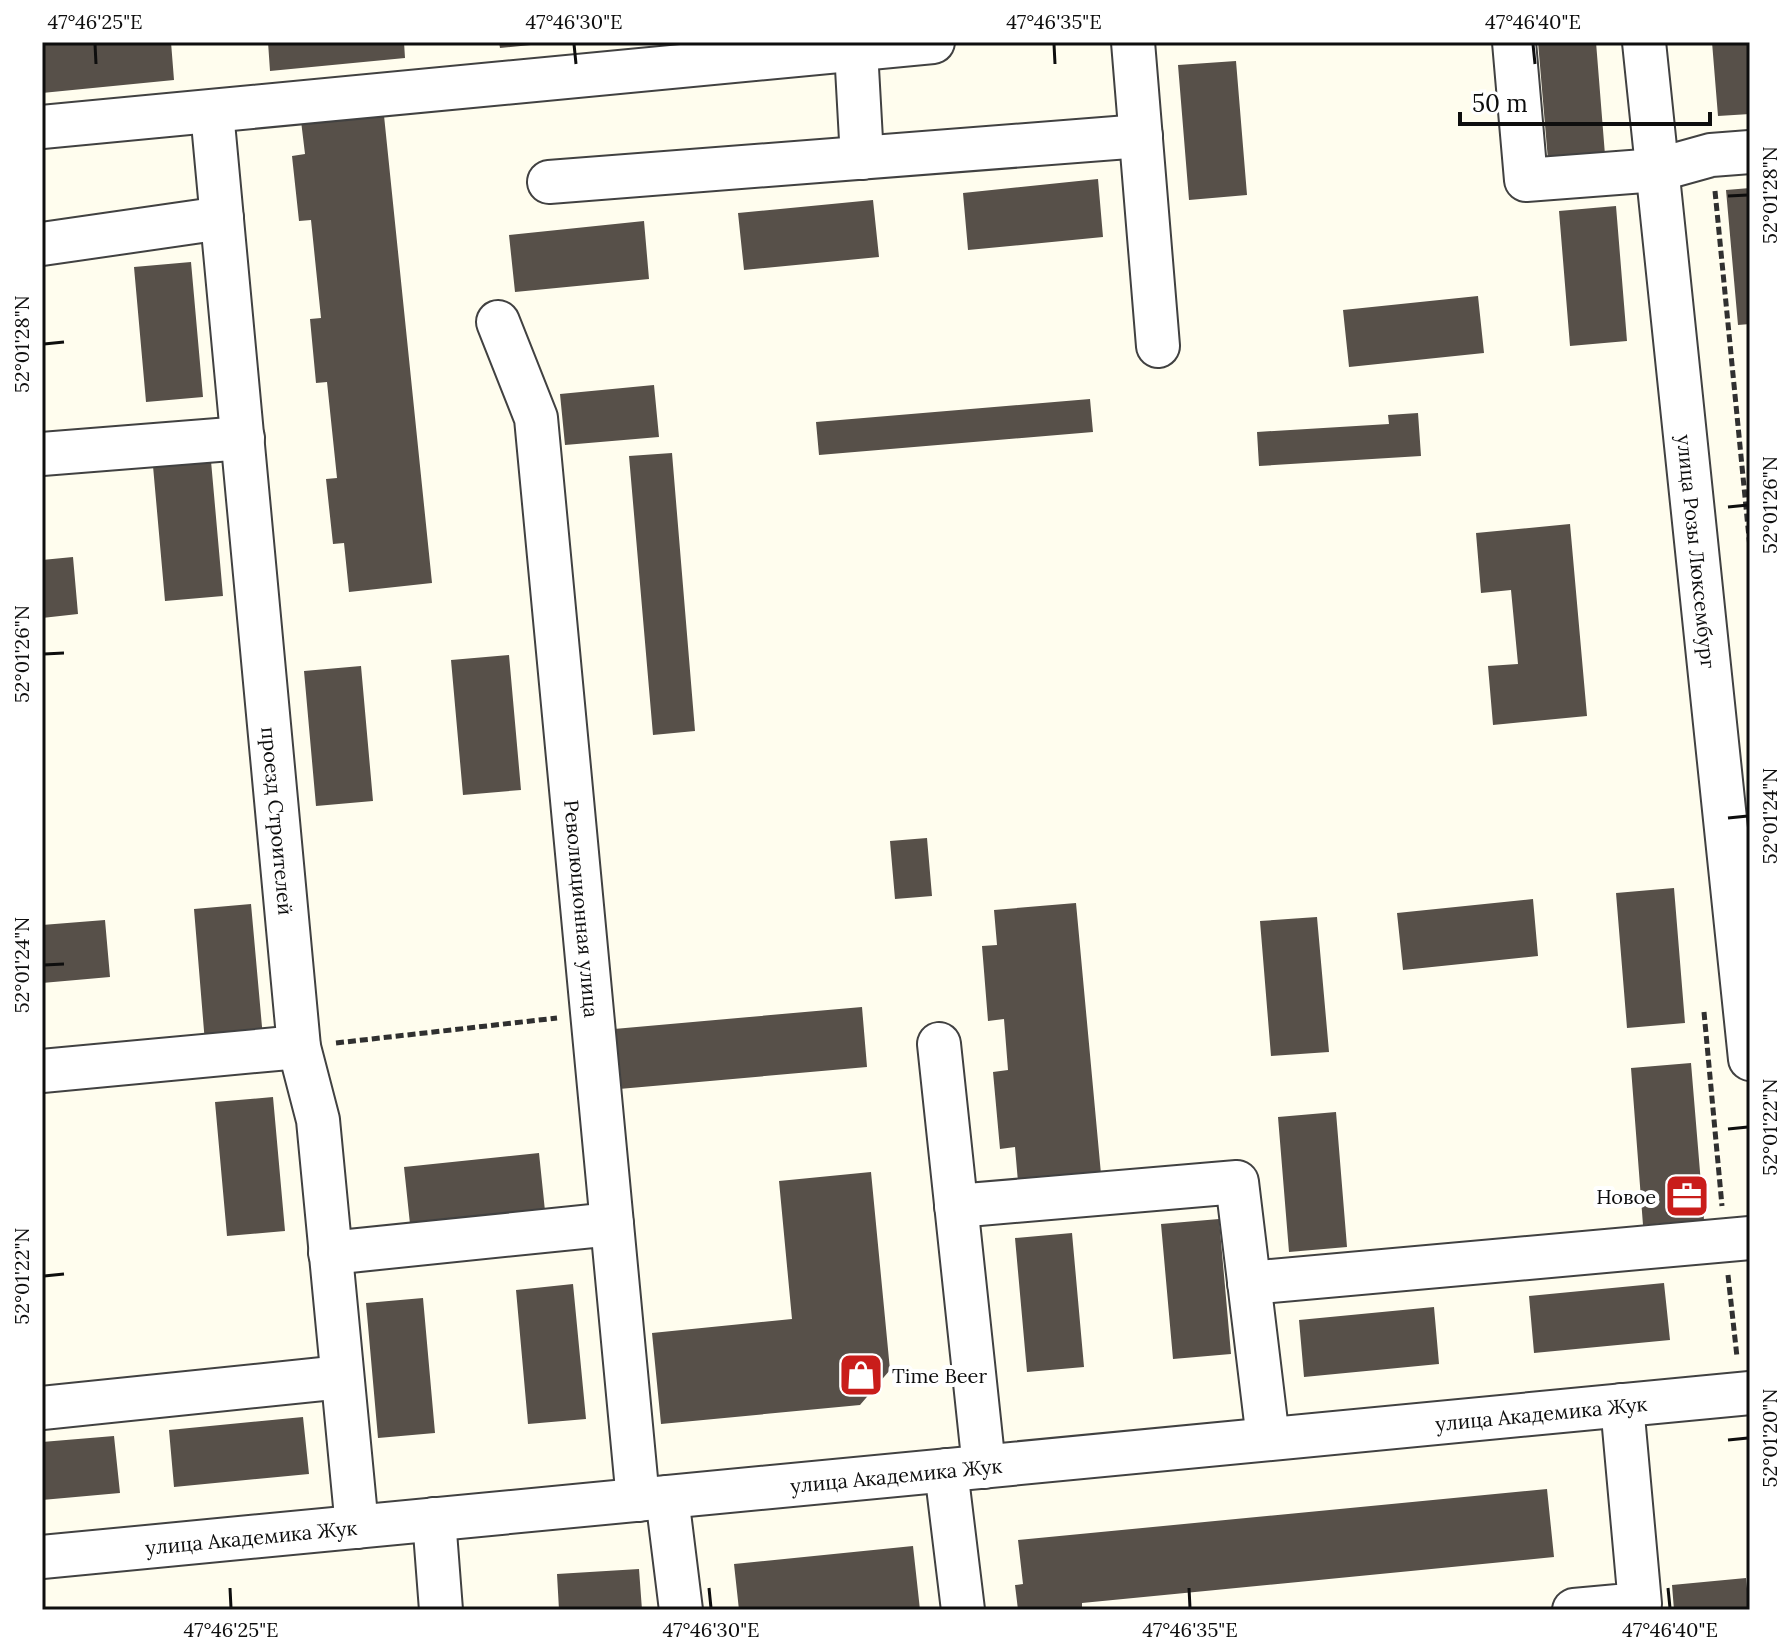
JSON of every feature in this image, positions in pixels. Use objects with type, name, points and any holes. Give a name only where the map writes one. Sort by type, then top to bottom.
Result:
[{"type":"street","points":[[42,127],[933,42]]},
{"type":"street","points":[[1133,42],[1158,346]]},
{"type":"street","points":[[1514,42],[1526,180],[1657,170],[1731,154]]},
{"type":"street","name":"улица Розы Люксембург","points":[[1644,42],[1750,1058]]},
{"type":"street","points":[[856,50],[862,158]]},
{"type":"street","name":"проезд Строителей","points":[[212,112],[299,1047],[318,1120],[357,1527]]},
{"type":"street","points":[[549,182],[1141,136]]},
{"type":"street","points":[[42,244],[222,218]]},
{"type":"street","name":"Революционная улица","points":[[498,322],[536,418],[612,1224],[653,1499],[681,1610]]},
{"type":"street","points":[[42,454],[243,438]]},
{"type":"street","points":[[939,1044],[956,1206],[965,1468],[963,1610]]},
{"type":"street","points":[[42,1071],[299,1047]]},
{"type":"street","points":[[956,1206],[1237,1182],[1268,1439]]},
{"type":"street","points":[[330,1253],[612,1224]]},
{"type":"street","points":[[1249,1283],[1750,1238]]},
{"type":"street","points":[[42,1408],[342,1377]]},
{"type":"street","name":"улица Академика Жук","points":[[42,1557],[1750,1393]]},
{"type":"street","points":[[1574,1610],[1640,1607],[1622,1405]]},
{"type":"street","points":[[434,1519],[441,1610]]},
{"type":"path","points":[[1731,154],[1750,548]]},
{"type":"path","points":[[299,1047],[592,1014]]},
{"type":"building","points":[[42,42],[171,42],[174,80],[42,93]]},
{"type":"building","points":[[268,42],[404,42],[405,58],[270,71]]},
{"type":"building","points":[[499,42],[541,42],[541,44],[500,48]]},
{"type":"building","points":[[1538,42],[1596,42],[1605,155],[1548,160]]},
{"type":"building","points":[[1712,42],[1750,42],[1750,114],[1718,116]]},
{"type":"building","points":[[1236,61],[1247,195],[1189,200],[1178,65]]},
{"type":"building","points":[[382,96],[432,583],[349,592],[344,543],[333,544],[326,479],[337,478],[327,382],[316,383],[310,319],[321,318],[311,220],[299,221],[292,156],[305,154],[299,104]]},
{"type":"building","points":[[1098,179],[1103,237],[968,250],[963,193]]},
{"type":"building","points":[[1750,188],[1750,324],[1738,325],[1726,190]]},
{"type":"building","points":[[873,200],[879,257],[744,270],[738,213]]},
{"type":"building","points":[[1616,206],[1627,341],[1570,346],[1559,211]]},
{"type":"building","points":[[644,221],[649,279],[515,292],[509,235]]},
{"type":"building","points":[[191,262],[203,397],[146,402],[134,267]]},
{"type":"building","points":[[1478,296],[1484,353],[1349,367],[1343,310]]},
{"type":"building","points":[[654,385],[659,437],[565,445],[560,394]]},
{"type":"building","points":[[1090,399],[1093,432],[819,455],[816,422]]},
{"type":"building","points":[[1418,413],[1421,456],[1259,466],[1257,432],[1389,424],[1388,415]]},
{"type":"building","points":[[672,453],[695,731],[653,735],[629,456]]},
{"type":"building","points":[[211,461],[223,596],[165,601],[153,466]]},
{"type":"building","points":[[1570,524],[1587,716],[1493,725],[1488,666],[1518,664],[1511,590],[1481,593],[1476,533]]},
{"type":"building","points":[[73,557],[78,614],[42,618],[42,560]]},
{"type":"building","points":[[509,655],[521,790],[463,795],[451,660]]},
{"type":"building","points":[[361,666],[373,801],[316,806],[304,671]]},
{"type":"building","points":[[927,838],[932,896],[895,899],[890,841]]},
{"type":"building","points":[[1674,888],[1685,1023],[1627,1028],[1616,893]]},
{"type":"building","points":[[1533,899],[1538,956],[1403,970],[1397,913]]},
{"type":"building","points":[[1076,903],[1101,1174],[1018,1182],[1015,1147],[1000,1149],[993,1072],[1008,1070],[1004,1019],[988,1021],[982,946],[997,945],[994,910]]},
{"type":"building","points":[[251,904],[263,1038],[205,1043],[194,909]]},
{"type":"building","points":[[1317,917],[1329,1052],[1271,1056],[1260,921]]},
{"type":"building","points":[[105,920],[110,977],[42,983],[42,925]]},
{"type":"building","points":[[862,1007],[867,1067],[619,1089],[614,1029]]},
{"type":"building","points":[[1691,1063],[1704,1220],[1643,1225],[1631,1068]]},
{"type":"building","points":[[273,1097],[285,1231],[227,1236],[215,1102]]},
{"type":"building","points":[[1336,1112],[1347,1247],[1289,1252],[1278,1117]]},
{"type":"building","points":[[539,1153],[545,1211],[410,1224],[404,1167]]},
{"type":"building","points":[[871,1172],[890,1370],[860,1405],[661,1424],[652,1333],[792,1319],[779,1181]]},
{"type":"building","points":[[1219,1219],[1231,1354],[1173,1359],[1161,1224]]},
{"type":"building","points":[[1072,1233],[1084,1367],[1027,1372],[1015,1238]]},
{"type":"building","points":[[1664,1283],[1670,1340],[1534,1353],[1529,1296]]},
{"type":"building","points":[[573,1284],[586,1419],[528,1424],[516,1290]]},
{"type":"building","points":[[423,1298],[435,1433],[378,1438],[366,1303]]},
{"type":"building","points":[[1434,1307],[1439,1364],[1304,1377],[1299,1320]]},
{"type":"building","points":[[303,1417],[309,1474],[174,1487],[169,1430]]},
{"type":"building","points":[[114,1436],[120,1493],[42,1500],[42,1442]]},
{"type":"building","points":[[1547,1489],[1554,1557],[1082,1603],[1082,1610],[1018,1610],[1015,1585],[1023,1584],[1018,1540]]},
{"type":"building","points":[[913,1546],[920,1610],[739,1610],[734,1564]]},
{"type":"building","points":[[639,1569],[642,1610],[559,1610],[557,1574]]},
{"type":"building","points":[[1746,1578],[1749,1610],[1674,1610],[1672,1585]]},
{"type":"place","name":"Новое","points":[[1687,1196]]},
{"type":"place","name":"Time Beer","points":[[861,1375]]}]
